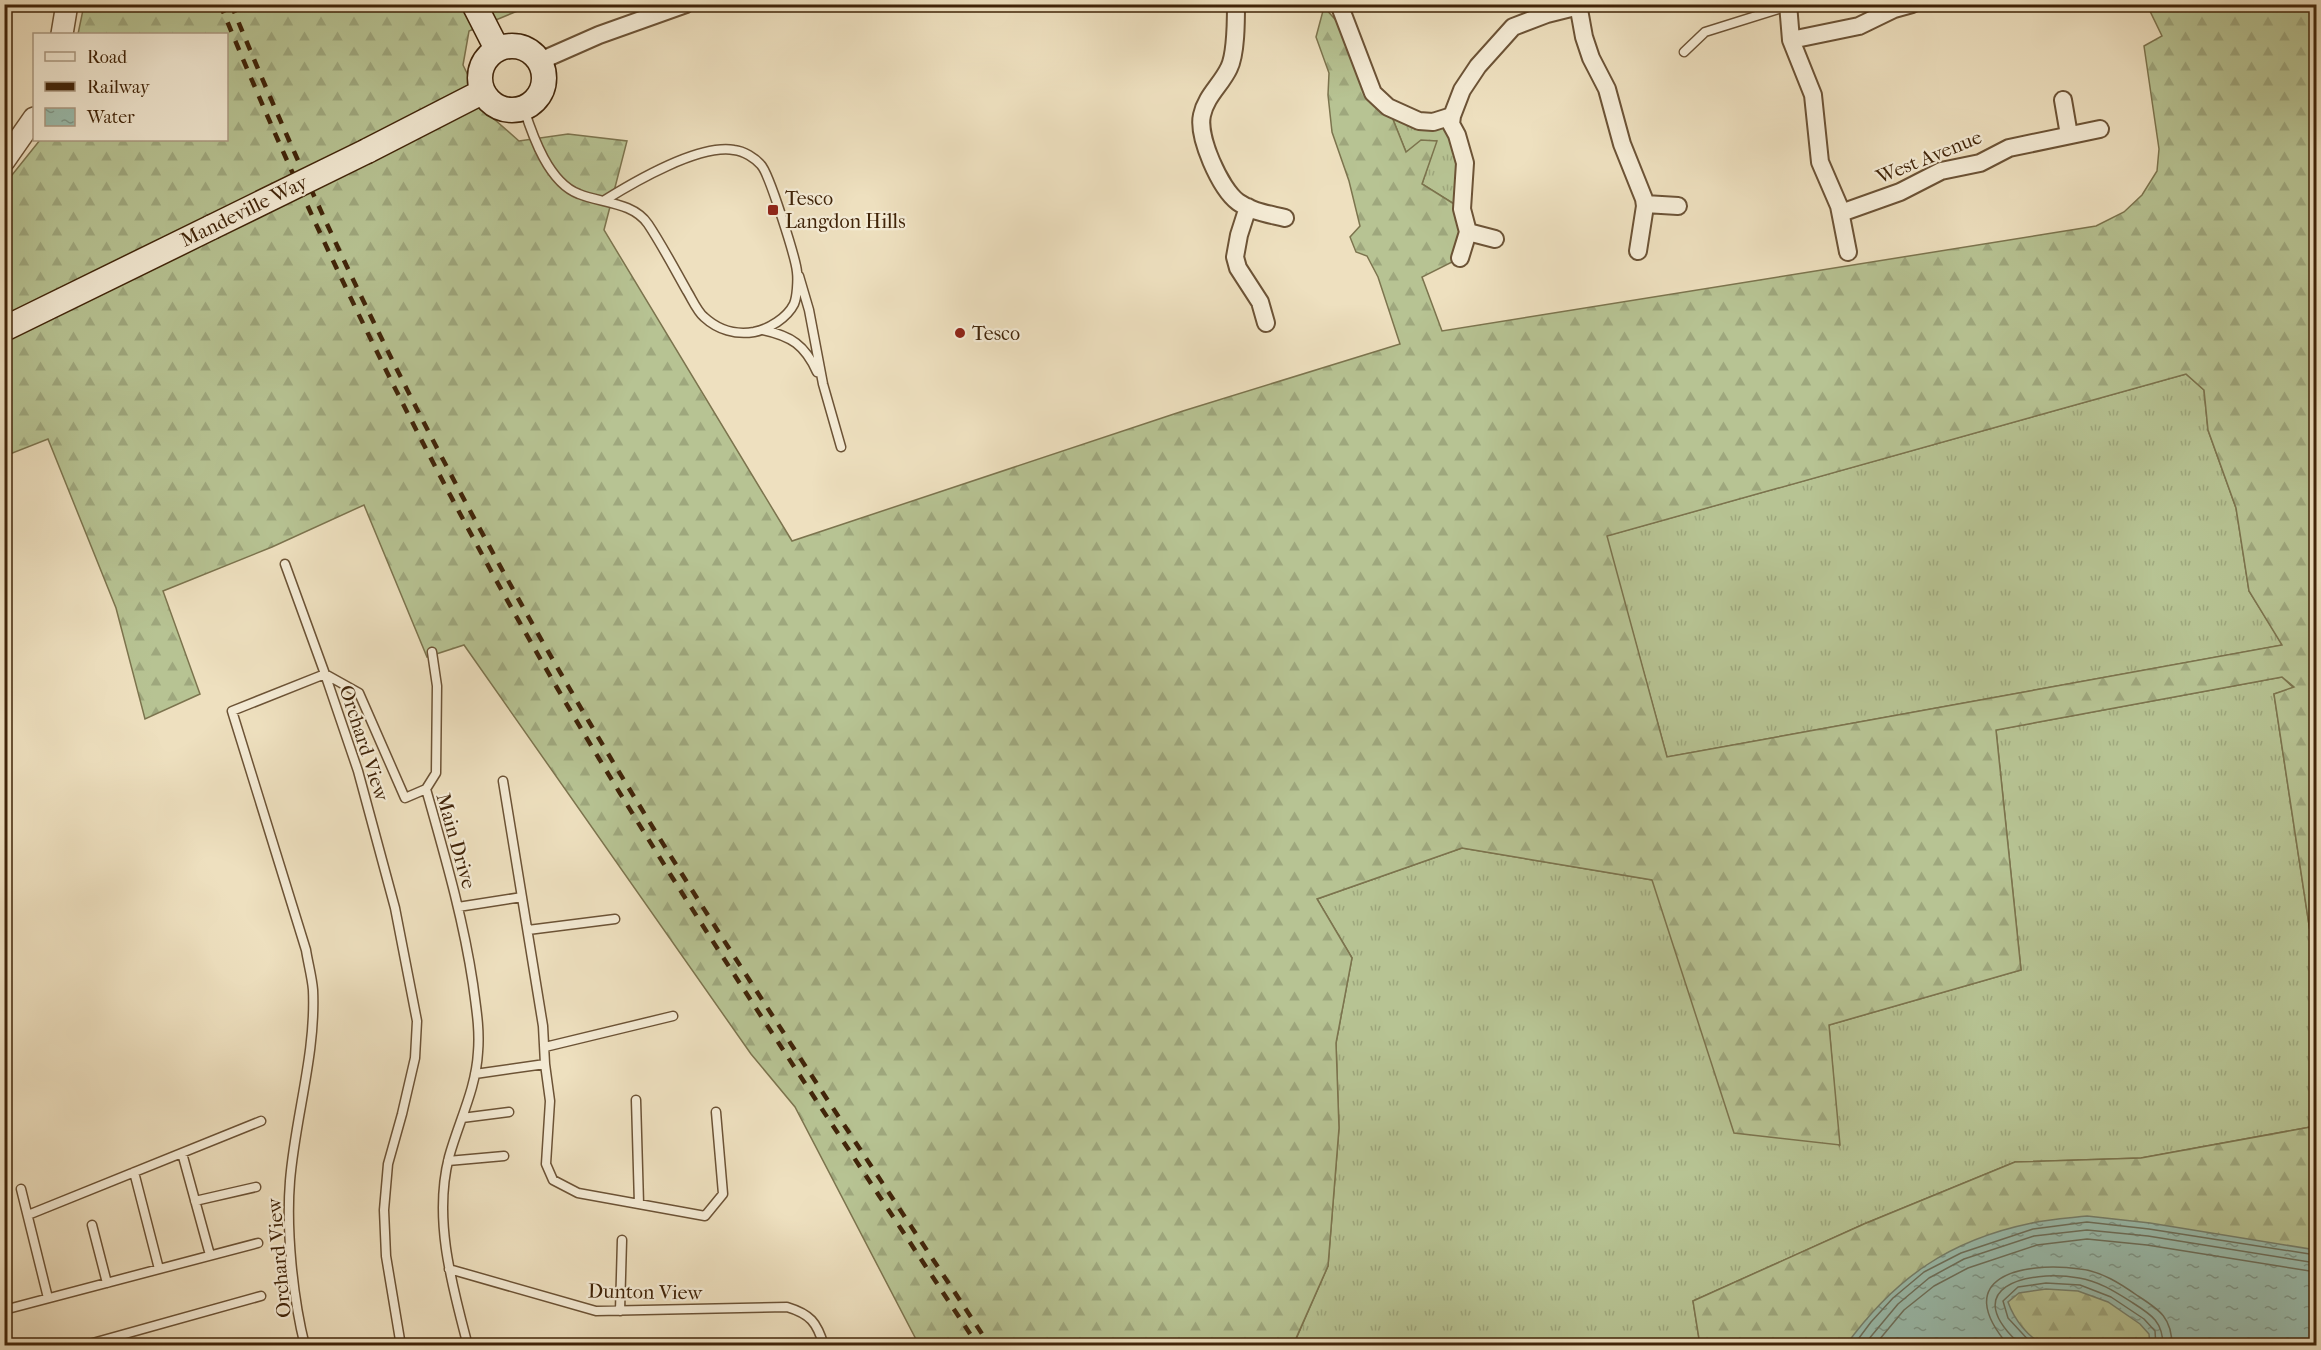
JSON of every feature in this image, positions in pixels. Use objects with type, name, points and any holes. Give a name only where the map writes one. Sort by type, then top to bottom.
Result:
[{"type":"main road","points":[[474,4],[497,49]]},
{"type":"main road","points":[[506,46],[523,48],[540,61],[544,72],[543,89],[539,97],[524,109],[508,111],[500,109],[494,106],[482,92],[479,74],[484,60],[497,49],[506,46]]},
{"type":"main road","name":"Mandeville Way","points":[[4,329],[482,92]]},
{"type":"street","points":[[63,33],[67,4]]},
{"type":"street","points":[[540,61],[599,35],[686,4]]},
{"type":"street","points":[[1236,4],[1231,66],[1205,103],[1201,119],[1202,135],[1206,149],[1227,190],[1248,207],[1285,218]]},
{"type":"street","points":[[1339,4],[1373,93],[1388,107],[1419,121],[1433,122],[1452,116]]},
{"type":"street","points":[[1791,40],[1852,28],[1894,9],[1912,4]]},
{"type":"street","points":[[1460,258],[1468,232],[1462,209],[1465,163],[1463,151],[1451,124],[1452,116],[1467,82],[1478,66],[1513,27],[1579,5],[1584,38],[1591,58],[1607,89],[1622,144],[1645,204],[1638,251]]},
{"type":"street","points":[[1788,5],[1791,40],[1813,95],[1820,162],[1841,213],[1848,252]]},
{"type":"street","points":[[2063,100],[2069,135]]},
{"type":"street","points":[[4,161],[33,119]]},
{"type":"street","name":"West Avenue","points":[[1841,213],[1900,192],[1941,171],[1980,163],[2009,148],[2100,129]]},
{"type":"street","points":[[1645,204],[1678,206]]},
{"type":"street","points":[[1248,207],[1235,257],[1238,268],[1255,291],[1266,323]]},
{"type":"street","points":[[1468,232],[1495,239]]},
{"type":"lane","points":[[1684,52],[1705,32],[1788,5]]},
{"type":"lane","points":[[524,109],[542,157],[558,178],[577,194],[628,208],[646,221],[703,316],[721,328],[742,334],[763,330],[777,323],[794,304],[797,272]]},
{"type":"lane","points":[[605,200],[666,166],[717,150],[734,150],[748,155],[762,166],[771,186],[809,310],[823,384],[841,447]]},
{"type":"lane","points":[[763,330],[782,334],[796,342],[811,359],[823,384]]},
{"type":"lane","points":[[285,564],[325,674]]},
{"type":"lane","points":[[426,789],[436,773],[437,686],[432,652]]},
{"type":"lane","name":"Main Drive","points":[[325,674],[359,693],[405,798],[426,789],[458,907],[478,1024],[476,1074],[448,1161],[443,1196],[449,1269],[468,1346]]},
{"type":"lane","name":"Orchard View","points":[[305,1346],[291,1260],[290,1183],[297,1119],[310,1049],[313,990],[306,950],[231,711],[325,674],[358,771],[392,897],[417,1021],[415,1058],[388,1164],[384,1210],[386,1256],[401,1346]]},
{"type":"lane","points":[[503,781],[543,1026],[550,1101],[546,1164],[553,1180],[578,1193],[705,1216],[723,1194],[716,1112]]},
{"type":"lane","points":[[458,907],[522,897]]},
{"type":"lane","points":[[528,930],[615,919]]},
{"type":"lane","points":[[544,1047],[673,1016]]},
{"type":"lane","points":[[476,1074],[545,1064]]},
{"type":"lane","points":[[636,1100],[639,1204]]},
{"type":"lane","points":[[462,1118],[508,1112]]},
{"type":"lane","points":[[28,1215],[261,1120]]},
{"type":"lane","points":[[182,1153],[210,1256]]},
{"type":"lane","points":[[448,1161],[504,1156]]},
{"type":"lane","points":[[134,1172],[159,1269]]},
{"type":"lane","points":[[195,1201],[256,1187]]},
{"type":"lane","points":[[21,1189],[48,1298]]},
{"type":"lane","points":[[92,1225],[107,1283]]},
{"type":"lane","points":[[620,1311],[622,1240]]},
{"type":"lane","points":[[4,1310],[258,1243]]},
{"type":"lane","name":"Dunton View","points":[[449,1269],[596,1311],[788,1307],[806,1313],[820,1331],[824,1346]]},
{"type":"lane","points":[[82,1346],[261,1296]]},
{"type":"green space","points":[[84,5],[532,5],[469,31],[463,65],[486,112],[519,141],[568,134],[627,141],[604,230],[792,541],[1183,411],[1400,344],[1378,277],[1367,256],[1356,252],[1350,237],[1360,226],[1349,181],[1332,132],[1328,95],[1329,73],[1316,37],[1324,7],[1351,37],[1388,107],[1406,152],[1421,140],[1437,141],[1422,184],[1462,209],[1460,258],[1422,277],[1442,331],[2096,226],[2124,212],[2142,195],[2157,171],[2159,149],[2144,46],[2162,36],[2147,5],[2316,5],[2316,971],[2274,694],[2294,687],[2282,677],[1996,730],[2021,970],[1829,1025],[1840,1145],[1734,1133],[1652,880],[1462,848],[1317,899],[1352,958],[1336,1043],[1339,1128],[1328,1266],[1293,1345],[919,1345],[795,1107],[751,1054],[464,645],[427,657],[364,505],[272,547],[163,591],[200,694],[145,719],[116,608],[48,439],[5,456],[4,185],[39,141],[228,141],[228,33],[78,33]],"holes":[[[2186,374],[2204,390],[2208,430],[2236,508],[2249,591],[2282,645],[1667,757],[1607,536]]]},
{"type":"green space","points":[[1388,107],[1402,113],[1452,116],[1457,135],[1462,209],[1422,184],[1436,141],[1406,152]]},
{"type":"green space","points":[[2186,374],[2204,390],[2208,430],[2236,508],[2249,591],[2283,645],[1667,757],[1606,536]]},
{"type":"green space","points":[[2282,677],[2294,688],[2274,694],[2316,971],[2316,1126],[2141,1158],[2015,1162],[1864,1224],[1693,1301],[1700,1345],[1293,1346],[1328,1266],[1339,1128],[1336,1043],[1352,958],[1317,899],[1462,848],[1653,880],[1839,1145],[1829,1025],[2021,970],[1996,730]]},
{"type":"green space","points":[[2316,1126],[2316,1345],[1700,1345],[1693,1301],[1864,1224],[2015,1162],[2141,1158]]},
{"type":"water","points":[[2087,1216],[2150,1223],[2316,1250],[2316,1345],[2150,1345],[2149,1334],[2140,1324],[2108,1302],[2078,1291],[2046,1289],[2019,1293],[2008,1302],[2022,1327],[2033,1338],[2045,1345],[1846,1345],[1884,1300],[1904,1281],[1950,1251],[2002,1230],[2039,1222]]},
{"type":"railway","points":[[220,4],[295,178],[376,351],[463,520],[509,603],[606,770],[709,936],[978,1346]]},
{"type":"railway","points":[[231,4],[267,91],[345,262],[428,431],[517,597],[614,764],[719,932],[990,1346]]},
{"type":"place","name":"Tesco Langdon Hills","points":[[773,210]]},
{"type":"place","name":"Tesco","points":[[960,333]]}]
